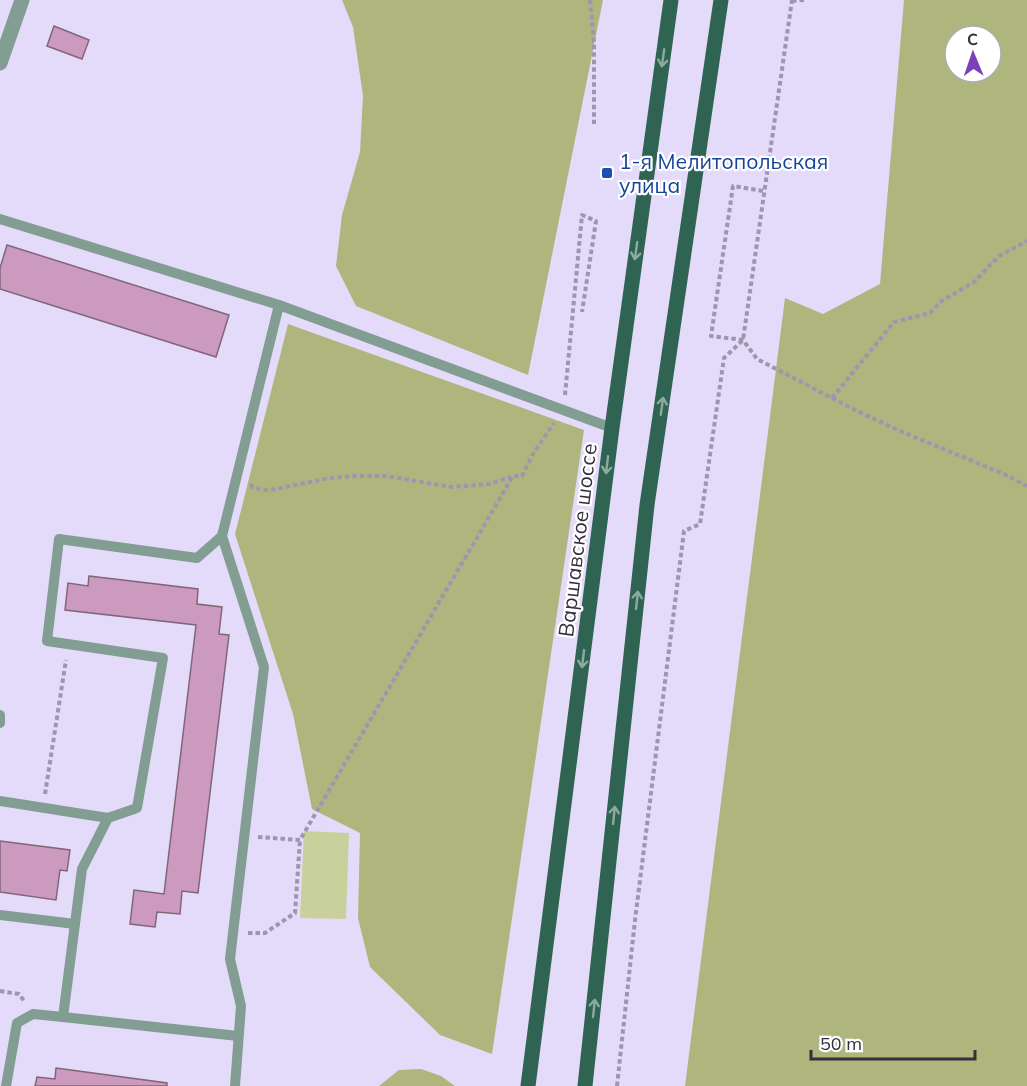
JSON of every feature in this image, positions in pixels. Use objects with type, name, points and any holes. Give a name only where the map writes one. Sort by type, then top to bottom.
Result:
[{"type":"main road","name":"Варшавское шоссе","points":[[528,1086],[612,428],[671,0]]},
{"type":"main road","points":[[585,1086],[647,506],[721,0]]},
{"type":"street","points":[[0,63],[22,0]]},
{"type":"street","points":[[588,1067],[590,1086]]},
{"type":"lane","points":[[0,219],[279,306],[612,428]]},
{"type":"lane","points":[[235,1086],[241,1006],[230,959],[264,667],[222,536],[279,306]]},
{"type":"lane","points":[[0,801],[108,818],[137,808],[163,658],[47,641],[59,539],[197,558],[222,536]]},
{"type":"lane","points":[[0,715],[0,723]]},
{"type":"lane","points":[[63,1017],[82,869],[108,818]]},
{"type":"lane","points":[[0,915],[75,924]]},
{"type":"lane","points":[[6,1086],[17,1023],[33,1014],[238,1036]]},
{"type":"path","points":[[590,0],[594,42],[594,124]]},
{"type":"path","points":[[617,1086],[638,896],[684,531],[700,524],[724,358],[743,340],[792,1],[804,0]]},
{"type":"path","points":[[763,191],[733,186],[711,336],[743,340],[757,359],[832,398],[900,431],[1027,486]]},
{"type":"path","points":[[243,452],[252,487],[264,490],[330,478],[356,476],[386,476],[451,487],[489,484],[513,476],[522,476],[533,454],[564,409],[582,215],[596,221],[582,312]]},
{"type":"path","points":[[832,398],[894,322],[930,313],[940,302],[974,282],[999,256],[1027,241]]},
{"type":"path","points":[[233,933],[265,933],[295,913],[300,840],[513,476]]},
{"type":"path","points":[[43,808],[69,644]]},
{"type":"path","points":[[244,836],[300,840]]},
{"type":"path","points":[[0,991],[19,994],[33,1014]]},
{"type":"green space","points":[[342,0],[603,0],[528,375],[356,306],[336,266],[342,215],[360,152],[363,96],[353,27]]},
{"type":"green space","points":[[904,0],[1027,0],[1027,1086],[685,1086],[785,298],[823,314],[880,284]]},
{"type":"green space","points":[[288,324],[584,430],[492,1054],[440,1035],[370,967],[358,918],[360,833],[312,809],[293,714],[235,534]]},
{"type":"green space","points":[[304,831],[349,833],[346,919],[300,918]]},
{"type":"green space","points":[[421,1069],[441,1076],[455,1086],[379,1086],[399,1070]]},
{"type":"building","points":[[54,26],[89,40],[82,59],[47,46]]},
{"type":"building","points":[[7,245],[229,315],[216,357],[0,289],[0,268]]},
{"type":"building","points":[[89,576],[198,589],[197,604],[222,607],[219,634],[229,635],[198,893],[182,891],[180,914],[157,912],[155,927],[130,924],[134,890],[164,894],[196,625],[65,610],[68,583],[88,586]]},
{"type":"building","points":[[0,841],[70,850],[67,871],[60,870],[56,900],[0,892]]},
{"type":"building","points":[[56,1068],[167,1083],[167,1086],[35,1086],[37,1077],[55,1079]]},
{"type":"place","name":"1-я Мелитопольская улица","points":[[607,173]]}]
